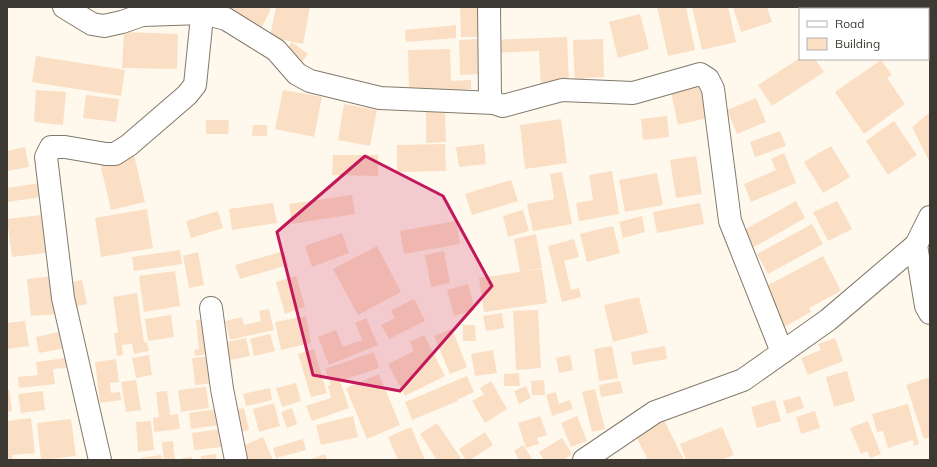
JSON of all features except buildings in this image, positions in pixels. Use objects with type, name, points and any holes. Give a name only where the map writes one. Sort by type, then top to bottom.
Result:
[{"type":"street","points":[[64,7],[92,24],[104,26],[142,15],[203,10],[226,19],[276,50],[298,74],[310,81],[380,98],[494,103],[503,106],[562,90],[633,93],[700,74],[708,79],[713,89],[730,221],[782,352]]},
{"type":"street","points":[[489,7],[490,96],[494,103]]},
{"type":"street","points":[[100,460],[63,298],[46,157],[51,147],[65,146],[106,154],[114,154],[129,145],[187,95],[195,85],[203,10]]},
{"type":"street","points":[[584,460],[655,412],[743,380],[828,320],[916,245],[930,217]]},
{"type":"street","points":[[916,245],[926,306],[930,313]]},
{"type":"street","points":[[211,308],[220,376],[236,460]]},
{"type":"highlighted area","points":[[365,156],[443,196],[492,286],[400,391],[313,375],[277,232]]}]
